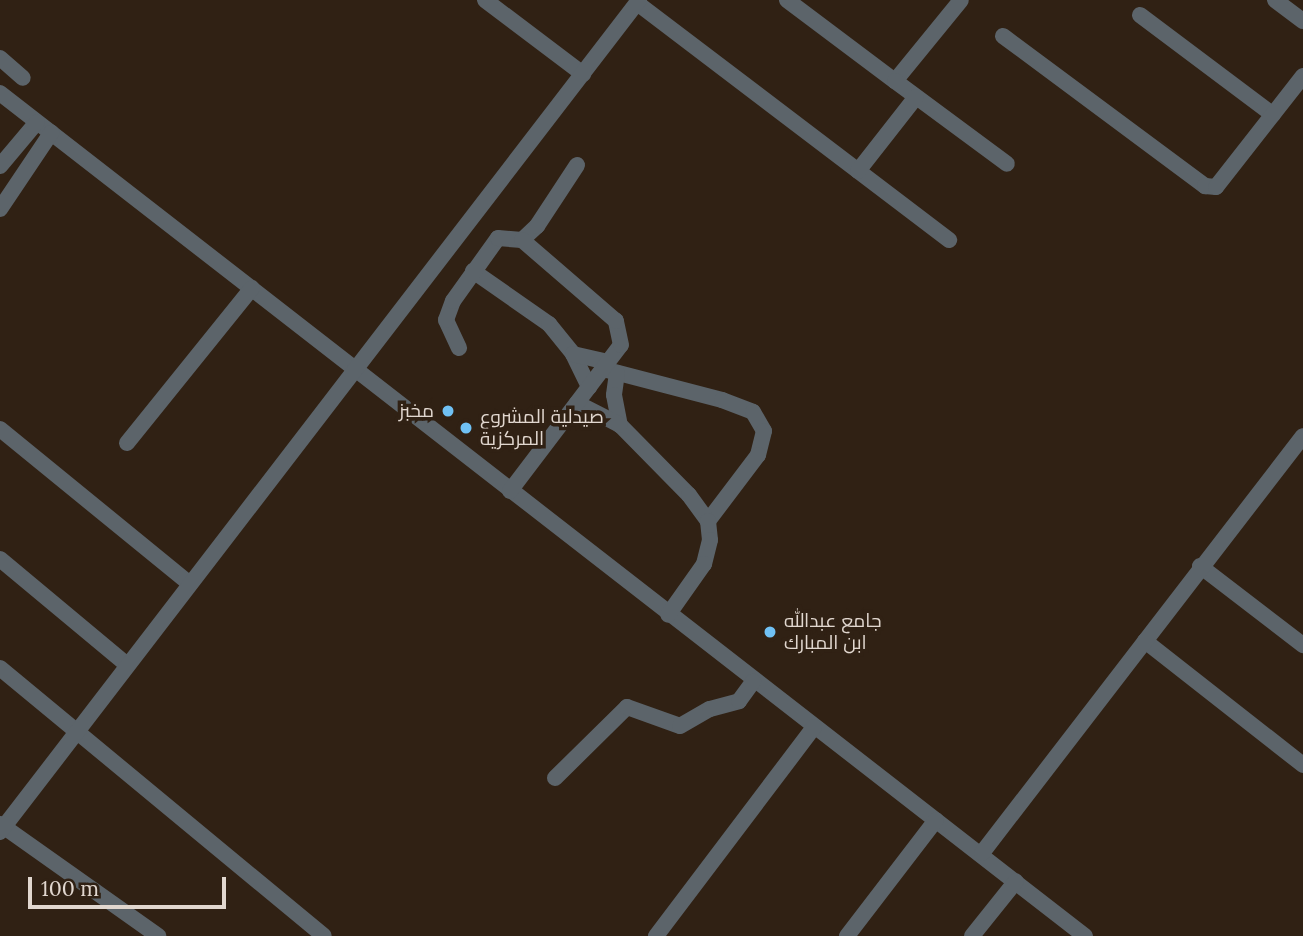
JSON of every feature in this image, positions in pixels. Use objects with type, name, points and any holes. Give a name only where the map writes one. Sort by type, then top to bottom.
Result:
[{"type":"street","points":[[485,0],[583,74]]},
{"type":"street","points":[[787,0],[1007,164]]},
{"type":"street","points":[[895,81],[961,0]]},
{"type":"street","points":[[1275,0],[1303,22]]},
{"type":"street","points":[[158,936],[1,828],[78,733],[127,665],[358,371],[638,1],[948,240]]},
{"type":"street","points":[[1140,15],[1273,115]]},
{"type":"street","points":[[1003,36],[1205,186],[1216,187],[1303,76]]},
{"type":"street","points":[[0,58],[23,78]]},
{"type":"street","points":[[0,93],[753,682],[982,853],[1085,936]]},
{"type":"street","points":[[858,171],[916,97]]},
{"type":"street","points":[[0,166],[37,122]]},
{"type":"street","points":[[0,209],[51,133]]},
{"type":"street","points":[[522,240],[537,226],[577,165]]},
{"type":"street","points":[[459,348],[446,320],[453,301],[498,238],[522,240],[616,321],[621,345],[609,368],[576,403],[510,491]]},
{"type":"street","points":[[473,271],[549,324],[573,354],[589,387]]},
{"type":"street","points":[[127,443],[252,288]]},
{"type":"street","points":[[573,354],[609,368],[722,400],[753,412],[764,431],[758,455],[708,521]]},
{"type":"street","points":[[609,368],[620,425]]},
{"type":"street","points":[[576,403],[620,425],[689,495],[708,521],[710,540],[704,564],[668,615]]},
{"type":"street","points":[[0,429],[190,584]]},
{"type":"street","points":[[982,853],[1200,566],[1303,436]]},
{"type":"street","points":[[0,559],[127,665]]},
{"type":"street","points":[[1200,566],[1303,645]]},
{"type":"street","points":[[1144,641],[1303,765]]},
{"type":"street","points":[[0,668],[317,933]]},
{"type":"street","points":[[555,778],[627,707],[680,726],[709,709],[739,701],[753,682]]},
{"type":"street","points":[[657,936],[814,727]]},
{"type":"street","points":[[847,936],[936,820]]},
{"type":"street","points":[[972,936],[1016,881]]},
{"type":"place","name":"مخبز","points":[[448,411]]},
{"type":"place","name":"صيدلية المشروع المركزية","points":[[466,428]]},
{"type":"place","name":"جامع عبدالله ابن المبارك","points":[[770,632]]}]
